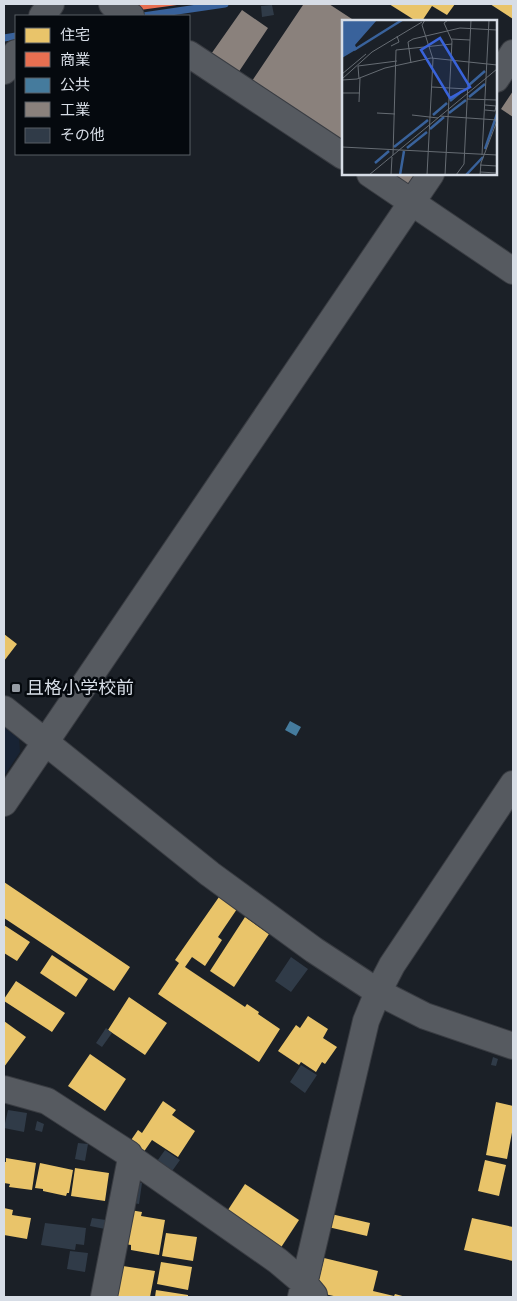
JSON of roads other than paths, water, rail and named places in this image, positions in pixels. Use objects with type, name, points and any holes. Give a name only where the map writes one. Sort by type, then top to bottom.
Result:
[{"type":"street","points":[[43,15],[51,4]]},
{"type":"street","points":[[112,4],[129,15]]},
{"type":"street","points":[[497,77],[513,53]]},
{"type":"street","points":[[4,72],[15,55]]},
{"type":"street","points":[[190,55],[342,155]]},
{"type":"street","points":[[372,175],[513,271]]},
{"type":"street","points":[[4,803],[430,175]]},
{"type":"street","points":[[4,709],[210,874],[314,950],[378,992],[425,1016],[513,1046]]},
{"type":"street","points":[[307,1292],[366,1021],[392,965],[513,784]]},
{"type":"street","points":[[4,1089],[47,1101],[129,1154],[131,1158],[278,1260],[307,1292]]},
{"type":"street","points":[[104,1297],[131,1158]]},
{"type":"waterway","points":[[150,15],[225,4]]},
{"type":"waterway","points":[[4,38],[15,36]]},
{"type":"place","name":"且格小学校前","points":[[16,688]]}]
